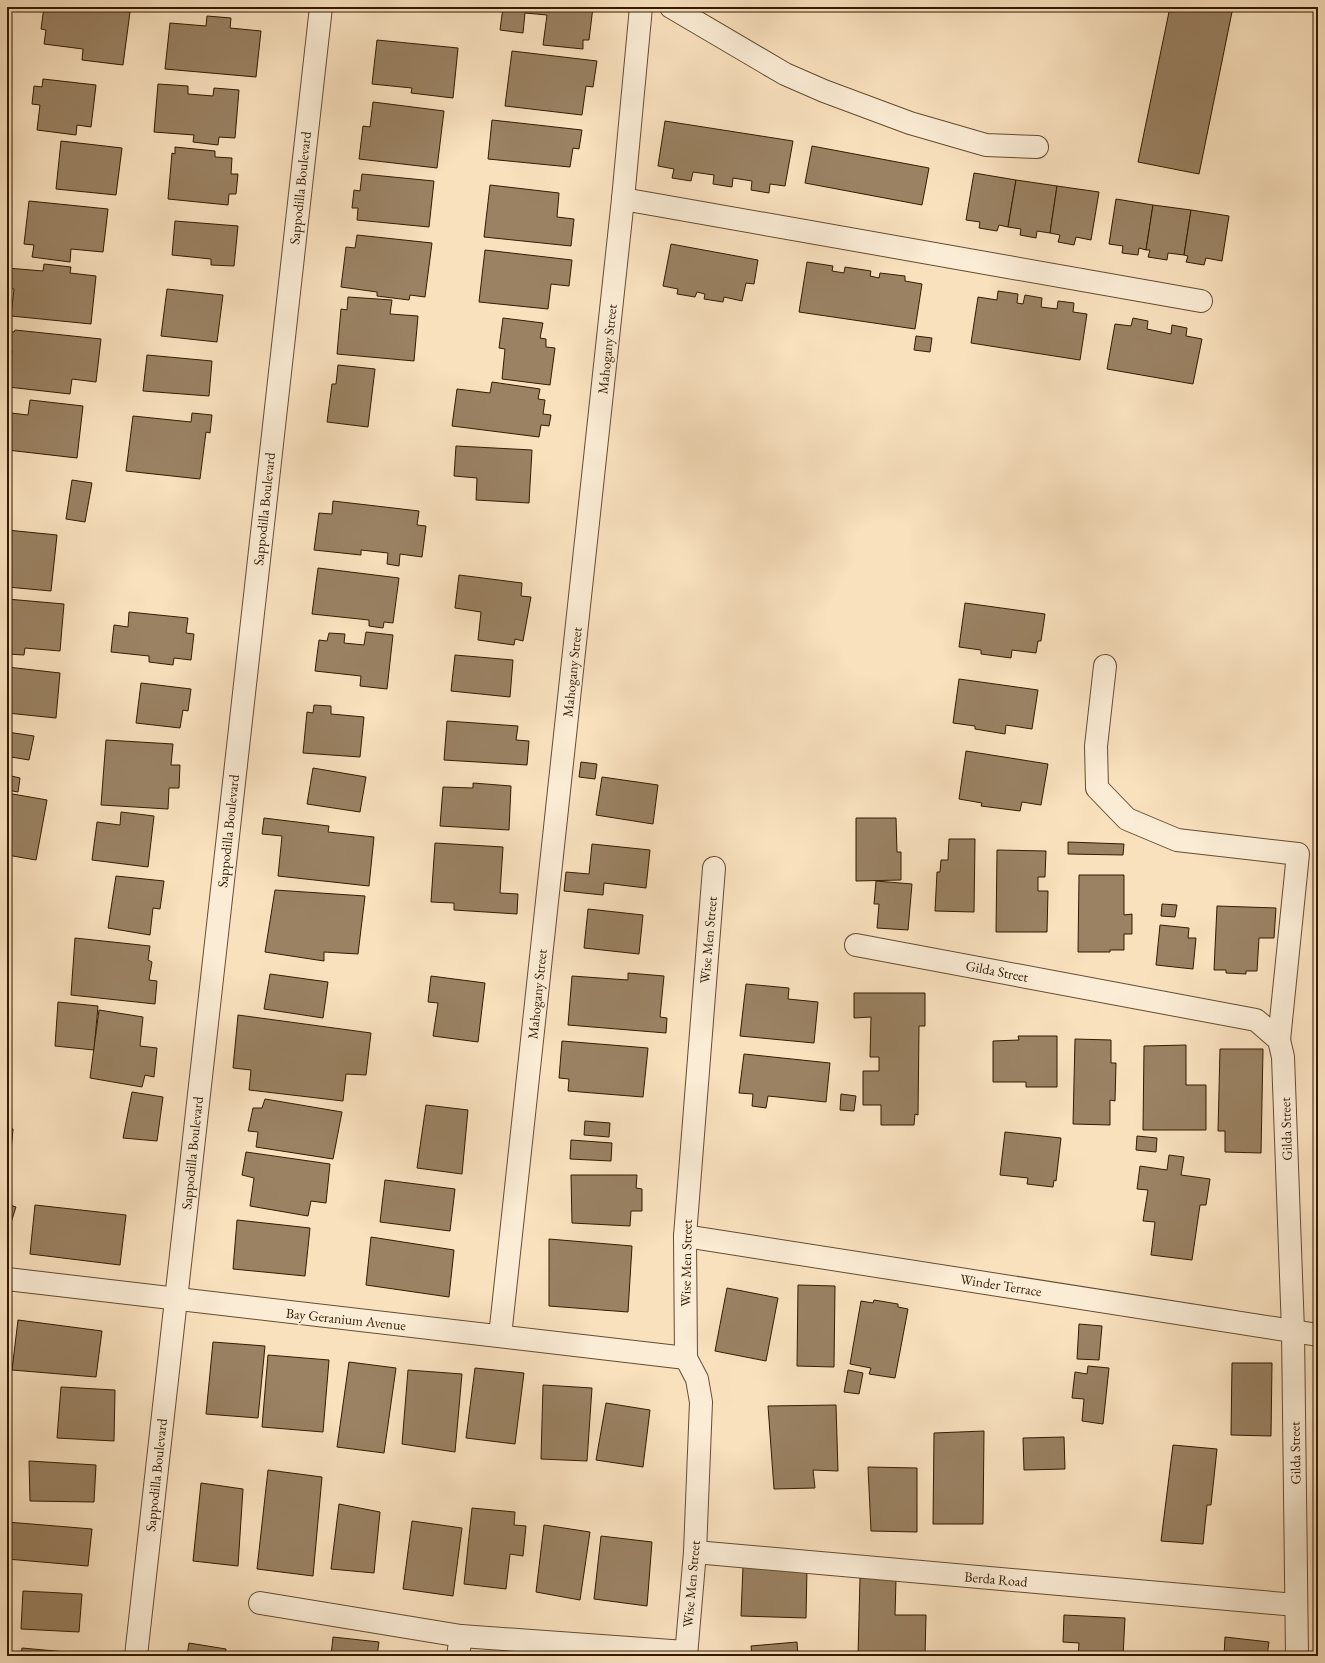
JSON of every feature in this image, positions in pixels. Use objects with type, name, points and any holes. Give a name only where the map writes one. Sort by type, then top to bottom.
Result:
[{"type":"street","name":"Sappodilla Boulevard","points":[[136,1656],[321,7]]},
{"type":"street","name":"Mahogany Street","points":[[500,1336],[623,199],[641,7]]},
{"type":"street","points":[[671,7],[785,74],[824,91],[910,123],[986,145],[1037,147]]},
{"type":"street","points":[[623,199],[1201,301]]},
{"type":"street","points":[[1105,666],[1096,746],[1098,788],[1127,819],[1177,840],[1298,854],[1279,1040]]},
{"type":"street","name":"Wise Men Street","points":[[685,1654],[695,1552],[700,1402],[697,1379],[686,1358],[685,1236],[714,868]]},
{"type":"street","name":"Gilda Street","points":[[856,944],[1256,1020],[1279,1040],[1283,1057],[1293,1331],[1297,1656]]},
{"type":"street","name":"Winder Terrace","points":[[685,1236],[1318,1335]]},
{"type":"street","name":"Bay Geranium Avenue","points":[[7,1279],[175,1300],[686,1358]]},
{"type":"street","name":"Berda Road","points":[[695,1552],[1296,1605]]},
{"type":"street","points":[[260,1603],[459,1646],[685,1654]]},
{"type":"building","points":[[44,7],[90,7],[130,12],[123,65],[82,60],[83,49],[44,44],[46,30],[41,29]]},
{"type":"building","points":[[503,7],[593,7],[589,40],[583,40],[583,49],[543,45],[547,15],[525,13],[523,33],[500,30]]},
{"type":"building","points":[[1170,7],[1233,7],[1199,174],[1138,162]]},
{"type":"building","points":[[207,16],[231,18],[230,28],[261,31],[256,77],[165,69],[170,23],[206,26]]},
{"type":"building","points":[[377,40],[458,48],[453,98],[411,93],[412,88],[372,84]]},
{"type":"building","points":[[512,51],[597,61],[593,87],[586,86],[582,115],[505,106]]},
{"type":"building","points":[[43,79],[96,85],[91,127],[77,125],[76,135],[37,130],[40,105],[32,104],[34,86],[42,87]]},
{"type":"building","points":[[158,84],[188,86],[188,94],[213,96],[214,88],[239,90],[235,138],[219,137],[218,145],[193,142],[194,135],[154,132]]},
{"type":"building","points":[[373,102],[444,111],[437,168],[359,159],[363,126],[370,127]]},
{"type":"building","points":[[492,120],[582,130],[579,149],[573,148],[570,167],[488,159]]},
{"type":"building","points":[[665,121],[793,141],[785,186],[770,184],[769,193],[751,190],[752,181],[733,178],[732,187],[713,184],[714,175],[693,172],[691,181],[672,178],[674,169],[658,166]]},
{"type":"building","points":[[61,141],[122,148],[116,195],[56,189]]},
{"type":"building","points":[[812,146],[929,168],[922,205],[805,183]]},
{"type":"building","points":[[175,147],[215,151],[215,157],[232,158],[231,174],[238,174],[236,194],[229,194],[228,205],[168,199],[172,153],[175,154]]},
{"type":"building","points":[[974,173],[1016,180],[1008,227],[999,225],[997,231],[979,228],[980,222],[966,220]]},
{"type":"building","points":[[362,174],[434,181],[429,227],[357,220],[358,208],[352,208],[354,190],[360,191]]},
{"type":"building","points":[[1016,180],[1057,186],[1050,233],[1037,231],[1036,238],[1020,235],[1021,229],[1008,227]]},
{"type":"building","points":[[490,185],[559,193],[557,217],[574,219],[571,246],[484,237]]},
{"type":"building","points":[[1057,186],[1099,192],[1091,240],[1076,237],[1074,245],[1058,242],[1060,235],[1050,233]]},
{"type":"building","points":[[1116,199],[1153,205],[1146,250],[1139,248],[1138,255],[1122,253],[1123,246],[1109,244]]},
{"type":"building","points":[[29,201],[108,209],[103,252],[71,249],[70,262],[32,257],[34,245],[24,244]]},
{"type":"building","points":[[1153,205],[1191,210],[1184,255],[1168,253],[1167,260],[1148,257],[1150,250],[1146,250]]},
{"type":"building","points":[[1191,210],[1229,216],[1222,261],[1206,258],[1204,265],[1186,262],[1188,256],[1184,255]]},
{"type":"building","points":[[175,221],[238,226],[234,266],[211,265],[211,259],[172,255]]},
{"type":"building","points":[[357,235],[432,243],[425,297],[410,295],[409,300],[377,296],[377,292],[341,287],[346,247],[355,248]]},
{"type":"building","points":[[671,244],[758,260],[754,284],[746,283],[742,301],[724,297],[723,302],[704,299],[705,294],[697,292],[695,297],[677,294],[678,289],[663,286]]},
{"type":"building","points":[[485,250],[572,260],[569,286],[551,284],[548,309],[479,302]]},
{"type":"building","points":[[807,262],[833,266],[832,271],[844,273],[845,267],[871,271],[870,276],[879,278],[880,273],[905,276],[905,281],[922,284],[915,329],[799,312]]},
{"type":"building","points":[[44,264],[71,267],[70,273],[96,276],[91,324],[11,316],[14,289],[7,288],[7,268],[43,271]]},
{"type":"building","points":[[167,289],[223,295],[217,342],[161,336]]},
{"type":"building","points":[[998,291],[1018,294],[1017,303],[1023,304],[1025,295],[1042,298],[1041,307],[1057,309],[1058,301],[1074,303],[1073,312],[1087,314],[1080,360],[971,343],[978,297],[997,300]]},
{"type":"building","points":[[348,297],[392,300],[390,314],[418,316],[414,361],[337,354],[341,309],[347,310]]},
{"type":"building","points":[[503,318],[543,323],[540,338],[546,339],[546,347],[555,348],[550,385],[502,379],[505,349],[499,348]]},
{"type":"building","points":[[1133,318],[1148,321],[1147,329],[1171,334],[1172,325],[1187,328],[1186,336],[1202,339],[1193,384],[1107,369],[1115,324],[1131,326]]},
{"type":"building","points":[[15,330],[101,339],[96,382],[72,379],[70,394],[8,387],[12,351],[7,350],[7,331],[14,332]]},
{"type":"building","points":[[916,336],[932,338],[930,352],[914,350]]},
{"type":"building","points":[[147,355],[212,361],[209,396],[143,391]]},
{"type":"building","points":[[338,365],[375,369],[368,427],[327,422],[332,384],[336,384]]},
{"type":"building","points":[[492,382],[540,389],[538,399],[545,400],[543,414],[551,415],[549,426],[541,425],[539,437],[452,426],[457,389],[490,393]]},
{"type":"building","points":[[30,400],[83,406],[77,458],[7,450],[11,413],[28,415]]},
{"type":"building","points":[[192,413],[212,415],[210,433],[206,432],[200,479],[126,471],[133,416],[191,422]]},
{"type":"building","points":[[456,446],[532,450],[529,503],[476,500],[477,478],[454,476]]},
{"type":"building","points":[[72,480],[92,483],[85,522],[66,519]]},
{"type":"building","points":[[333,501],[419,511],[417,525],[426,526],[422,557],[400,554],[399,566],[387,564],[388,553],[361,550],[361,555],[314,550],[319,513],[332,514]]},
{"type":"building","points":[[7,530],[57,535],[51,591],[7,587]]},
{"type":"building","points":[[318,568],[399,578],[393,623],[384,622],[383,628],[369,626],[369,620],[312,614]]},
{"type":"building","points":[[459,575],[522,583],[521,596],[531,597],[523,641],[515,639],[514,645],[478,640],[481,612],[455,608]]},
{"type":"building","points":[[7,599],[64,604],[60,651],[25,648],[24,655],[7,654]]},
{"type":"building","points":[[965,603],[1045,614],[1041,641],[1038,641],[1036,653],[1012,650],[1011,658],[981,654],[981,650],[959,647]]},
{"type":"building","points":[[129,612],[188,618],[186,633],[194,634],[191,660],[174,658],[173,665],[149,662],[149,656],[111,652],[114,625],[128,627]]},
{"type":"building","points":[[1318,623],[1318,641],[1314,640]]},
{"type":"building","points":[[366,632],[393,635],[387,689],[360,686],[361,676],[315,671],[319,640],[327,641],[329,633],[345,634],[344,643],[364,645]]},
{"type":"building","points":[[455,655],[513,660],[510,697],[451,691]]},
{"type":"building","points":[[7,667],[60,673],[56,718],[7,713]]},
{"type":"building","points":[[959,679],[1038,690],[1032,729],[1006,725],[1005,734],[975,729],[975,726],[953,723]]},
{"type":"building","points":[[141,683],[191,689],[188,711],[183,710],[180,728],[136,723]]},
{"type":"building","points":[[314,705],[331,706],[331,714],[364,717],[360,757],[303,753],[307,712],[313,713]]},
{"type":"building","points":[[447,721],[518,726],[516,740],[529,741],[527,765],[444,760]]},
{"type":"building","points":[[7,732],[34,736],[29,760],[11,757],[7,775]]},
{"type":"building","points":[[106,740],[173,744],[171,765],[180,765],[179,788],[169,788],[168,809],[101,805]]},
{"type":"building","points":[[966,751],[1048,764],[1041,805],[1022,802],[1020,811],[981,806],[982,803],[959,799]]},
{"type":"building","points":[[581,762],[597,764],[595,779],[579,777]]},
{"type":"building","points":[[313,768],[366,777],[360,812],[307,804]]},
{"type":"building","points":[[7,775],[20,778],[18,792],[7,790]]},
{"type":"building","points":[[602,777],[658,785],[653,824],[596,815]]},
{"type":"building","points":[[473,783],[511,786],[509,830],[440,826],[443,787],[473,788]]},
{"type":"building","points":[[7,793],[47,800],[36,860],[7,855]]},
{"type":"building","points":[[121,812],[154,816],[148,867],[92,860],[97,822],[120,825]]},
{"type":"building","points":[[264,818],[329,826],[328,832],[374,837],[369,886],[278,876],[282,836],[262,834]]},
{"type":"building","points":[[856,818],[896,818],[897,852],[901,852],[901,880],[856,881]]},
{"type":"building","points":[[949,839],[975,839],[974,912],[935,911],[937,872],[940,872],[941,860],[948,860]]},
{"type":"building","points":[[1068,842],[1124,844],[1123,855],[1068,854]]},
{"type":"building","points":[[435,843],[503,847],[500,893],[518,894],[517,914],[454,910],[454,903],[431,902]]},
{"type":"building","points":[[592,844],[650,850],[646,888],[604,883],[603,895],[564,891],[566,872],[589,874]]},
{"type":"building","points":[[997,850],[1046,851],[1045,877],[1038,877],[1038,891],[1048,891],[1047,932],[996,932]]},
{"type":"building","points":[[7,869],[9,870],[7,890]]},
{"type":"building","points":[[1079,875],[1124,875],[1124,915],[1132,914],[1132,934],[1124,934],[1124,950],[1110,950],[1110,952],[1078,952]]},
{"type":"building","points":[[116,876],[164,881],[160,909],[153,908],[150,935],[108,928]]},
{"type":"building","points":[[876,881],[912,884],[908,930],[877,928],[879,904],[874,904]]},
{"type":"building","points":[[275,890],[365,896],[358,954],[324,952],[324,961],[265,952]]},
{"type":"building","points":[[1162,904],[1177,905],[1175,917],[1161,916]]},
{"type":"building","points":[[1217,906],[1276,908],[1274,938],[1259,938],[1257,971],[1246,971],[1246,974],[1226,973],[1226,970],[1214,970]]},
{"type":"building","points":[[588,909],[643,915],[639,954],[584,948]]},
{"type":"building","points":[[1160,925],[1189,928],[1188,938],[1196,938],[1193,969],[1156,965]]},
{"type":"building","points":[[75,938],[150,946],[148,960],[152,962],[149,980],[157,981],[155,1004],[71,995]]},
{"type":"building","points":[[628,973],[664,976],[660,1017],[667,1018],[666,1033],[568,1025],[572,976],[628,980]]},
{"type":"building","points":[[270,974],[328,982],[323,1018],[264,1009]]},
{"type":"building","points":[[431,976],[485,983],[478,1042],[433,1036],[438,1003],[428,1002]]},
{"type":"building","points":[[746,984],[789,988],[788,999],[818,1002],[814,1043],[740,1036]]},
{"type":"building","points":[[854,993],[925,993],[925,1026],[919,1026],[918,1115],[915,1114],[914,1125],[881,1125],[881,1105],[863,1105],[863,1071],[879,1071],[879,1057],[870,1057],[871,1017],[854,1018]]},
{"type":"building","points":[[58,1002],[98,1006],[94,1050],[55,1046]]},
{"type":"building","points":[[99,1010],[143,1017],[140,1046],[157,1048],[154,1077],[145,1075],[142,1087],[90,1078]]},
{"type":"building","points":[[238,1015],[371,1033],[366,1075],[346,1074],[343,1101],[249,1090],[251,1070],[233,1068]]},
{"type":"building","points":[[1018,1036],[1057,1036],[1057,1087],[1026,1087],[1026,1082],[993,1082],[993,1041],[1019,1040]]},
{"type":"building","points":[[1075,1039],[1111,1040],[1111,1063],[1116,1063],[1115,1101],[1110,1100],[1110,1125],[1073,1124]]},
{"type":"building","points":[[562,1041],[648,1048],[643,1097],[568,1091],[569,1079],[559,1078]]},
{"type":"building","points":[[1186,1045],[1186,1085],[1206,1085],[1206,1130],[1143,1130],[1144,1046]]},
{"type":"building","points":[[1220,1049],[1263,1049],[1261,1153],[1225,1152],[1225,1131],[1218,1131]]},
{"type":"building","points":[[744,1054],[830,1063],[826,1102],[768,1096],[766,1108],[752,1106],[753,1094],[739,1093]]},
{"type":"building","points":[[132,1092],[163,1097],[157,1141],[123,1138]]},
{"type":"building","points":[[841,1094],[856,1096],[854,1111],[840,1110]]},
{"type":"building","points":[[265,1099],[342,1112],[333,1159],[256,1147],[258,1132],[248,1131],[253,1108],[262,1108]]},
{"type":"building","points":[[426,1105],[468,1110],[462,1174],[417,1168]]},
{"type":"building","points":[[585,1121],[610,1123],[609,1137],[584,1135]]},
{"type":"building","points":[[7,1128],[13,1129],[8,1185],[7,1184]]},
{"type":"building","points":[[1005,1132],[1061,1138],[1056,1181],[1054,1180],[1053,1187],[1027,1184],[1028,1178],[1000,1175]]},
{"type":"building","points":[[1137,1136],[1157,1138],[1156,1152],[1136,1150]]},
{"type":"building","points":[[571,1140],[612,1143],[611,1161],[570,1159]]},
{"type":"building","points":[[246,1152],[330,1164],[326,1203],[311,1201],[308,1216],[250,1206],[254,1178],[242,1175]]},
{"type":"building","points":[[1169,1155],[1184,1157],[1181,1175],[1210,1179],[1206,1205],[1200,1205],[1192,1260],[1151,1255],[1155,1222],[1143,1221],[1148,1190],[1137,1189],[1140,1166],[1167,1170]]},
{"type":"building","points":[[571,1175],[637,1175],[636,1188],[642,1189],[642,1211],[631,1211],[630,1226],[572,1223]]},
{"type":"building","points":[[385,1180],[455,1189],[450,1231],[380,1222]]},
{"type":"building","points":[[7,1204],[16,1207],[7,1235]]},
{"type":"building","points":[[35,1205],[126,1215],[120,1265],[30,1254]]},
{"type":"building","points":[[237,1220],[310,1228],[305,1276],[233,1269]]},
{"type":"building","points":[[371,1237],[454,1250],[449,1297],[366,1285]]},
{"type":"building","points":[[549,1239],[632,1246],[628,1312],[549,1306]]},
{"type":"building","points":[[798,1285],[835,1286],[834,1367],[797,1366]]},
{"type":"building","points":[[727,1288],[778,1298],[766,1361],[715,1351]]},
{"type":"building","points":[[874,1300],[898,1304],[898,1307],[908,1309],[895,1378],[869,1374],[871,1368],[850,1364],[861,1301],[873,1303]]},
{"type":"building","points":[[18,1320],[102,1331],[96,1377],[12,1370]]},
{"type":"building","points":[[1079,1324],[1102,1326],[1099,1360],[1077,1359]]},
{"type":"building","points":[[213,1342],[265,1346],[258,1418],[206,1414]]},
{"type":"building","points":[[268,1355],[329,1360],[323,1432],[262,1427]]},
{"type":"building","points":[[349,1362],[396,1368],[384,1453],[337,1447]]},
{"type":"building","points":[[1232,1363],[1272,1363],[1271,1436],[1231,1435]]},
{"type":"building","points":[[1088,1366],[1109,1368],[1103,1424],[1082,1421],[1084,1399],[1072,1398],[1075,1372],[1087,1374]]},
{"type":"building","points":[[475,1368],[524,1373],[515,1444],[466,1438]]},
{"type":"building","points":[[408,1370],[462,1374],[455,1452],[402,1444]]},
{"type":"building","points":[[848,1370],[863,1373],[859,1394],[844,1392]]},
{"type":"building","points":[[543,1385],[592,1388],[587,1461],[541,1459]]},
{"type":"building","points":[[61,1387],[115,1390],[114,1441],[57,1438]]},
{"type":"building","points":[[606,1403],[650,1410],[643,1467],[596,1460]]},
{"type":"building","points":[[836,1405],[838,1471],[813,1470],[815,1488],[774,1489],[768,1406]]},
{"type":"building","points":[[984,1431],[983,1524],[933,1524],[934,1433]]},
{"type":"building","points":[[1064,1437],[1065,1469],[1024,1470],[1023,1438]]},
{"type":"building","points":[[1173,1445],[1217,1449],[1211,1505],[1207,1505],[1203,1544],[1161,1541]]},
{"type":"building","points":[[29,1461],[96,1465],[94,1502],[30,1501]]},
{"type":"building","points":[[868,1467],[917,1468],[917,1532],[871,1531]]},
{"type":"building","points":[[268,1470],[322,1477],[313,1576],[257,1569]]},
{"type":"building","points":[[201,1483],[243,1489],[238,1566],[193,1561]]},
{"type":"building","points":[[339,1504],[380,1512],[374,1573],[331,1569]]},
{"type":"building","points":[[472,1508],[515,1512],[514,1525],[526,1526],[523,1556],[510,1554],[506,1589],[464,1584]]},
{"type":"building","points":[[412,1521],[462,1528],[453,1596],[403,1589]]},
{"type":"building","points":[[7,1522],[92,1529],[88,1566],[7,1559]]},
{"type":"building","points":[[544,1525],[590,1532],[580,1600],[536,1592]]},
{"type":"building","points":[[601,1536],[652,1542],[647,1606],[594,1599]]},
{"type":"building","points":[[743,1566],[807,1568],[806,1618],[741,1616]]},
{"type":"building","points":[[860,1578],[896,1579],[895,1615],[926,1615],[925,1656],[858,1656]]},
{"type":"building","points":[[23,1591],[82,1594],[79,1632],[21,1629]]},
{"type":"building","points":[[1064,1615],[1125,1618],[1123,1656],[1078,1656],[1079,1643],[1063,1642]]},
{"type":"building","points":[[333,1637],[379,1642],[377,1656],[331,1656]]},
{"type":"building","points":[[1225,1637],[1269,1642],[1267,1656],[1224,1656]]},
{"type":"building","points":[[797,1642],[798,1656],[752,1656],[751,1646]]},
{"type":"building","points":[[189,1643],[226,1649],[225,1656],[187,1656]]},
{"type":"building","points":[[22,1648],[78,1653],[78,1656],[21,1656]]}]
